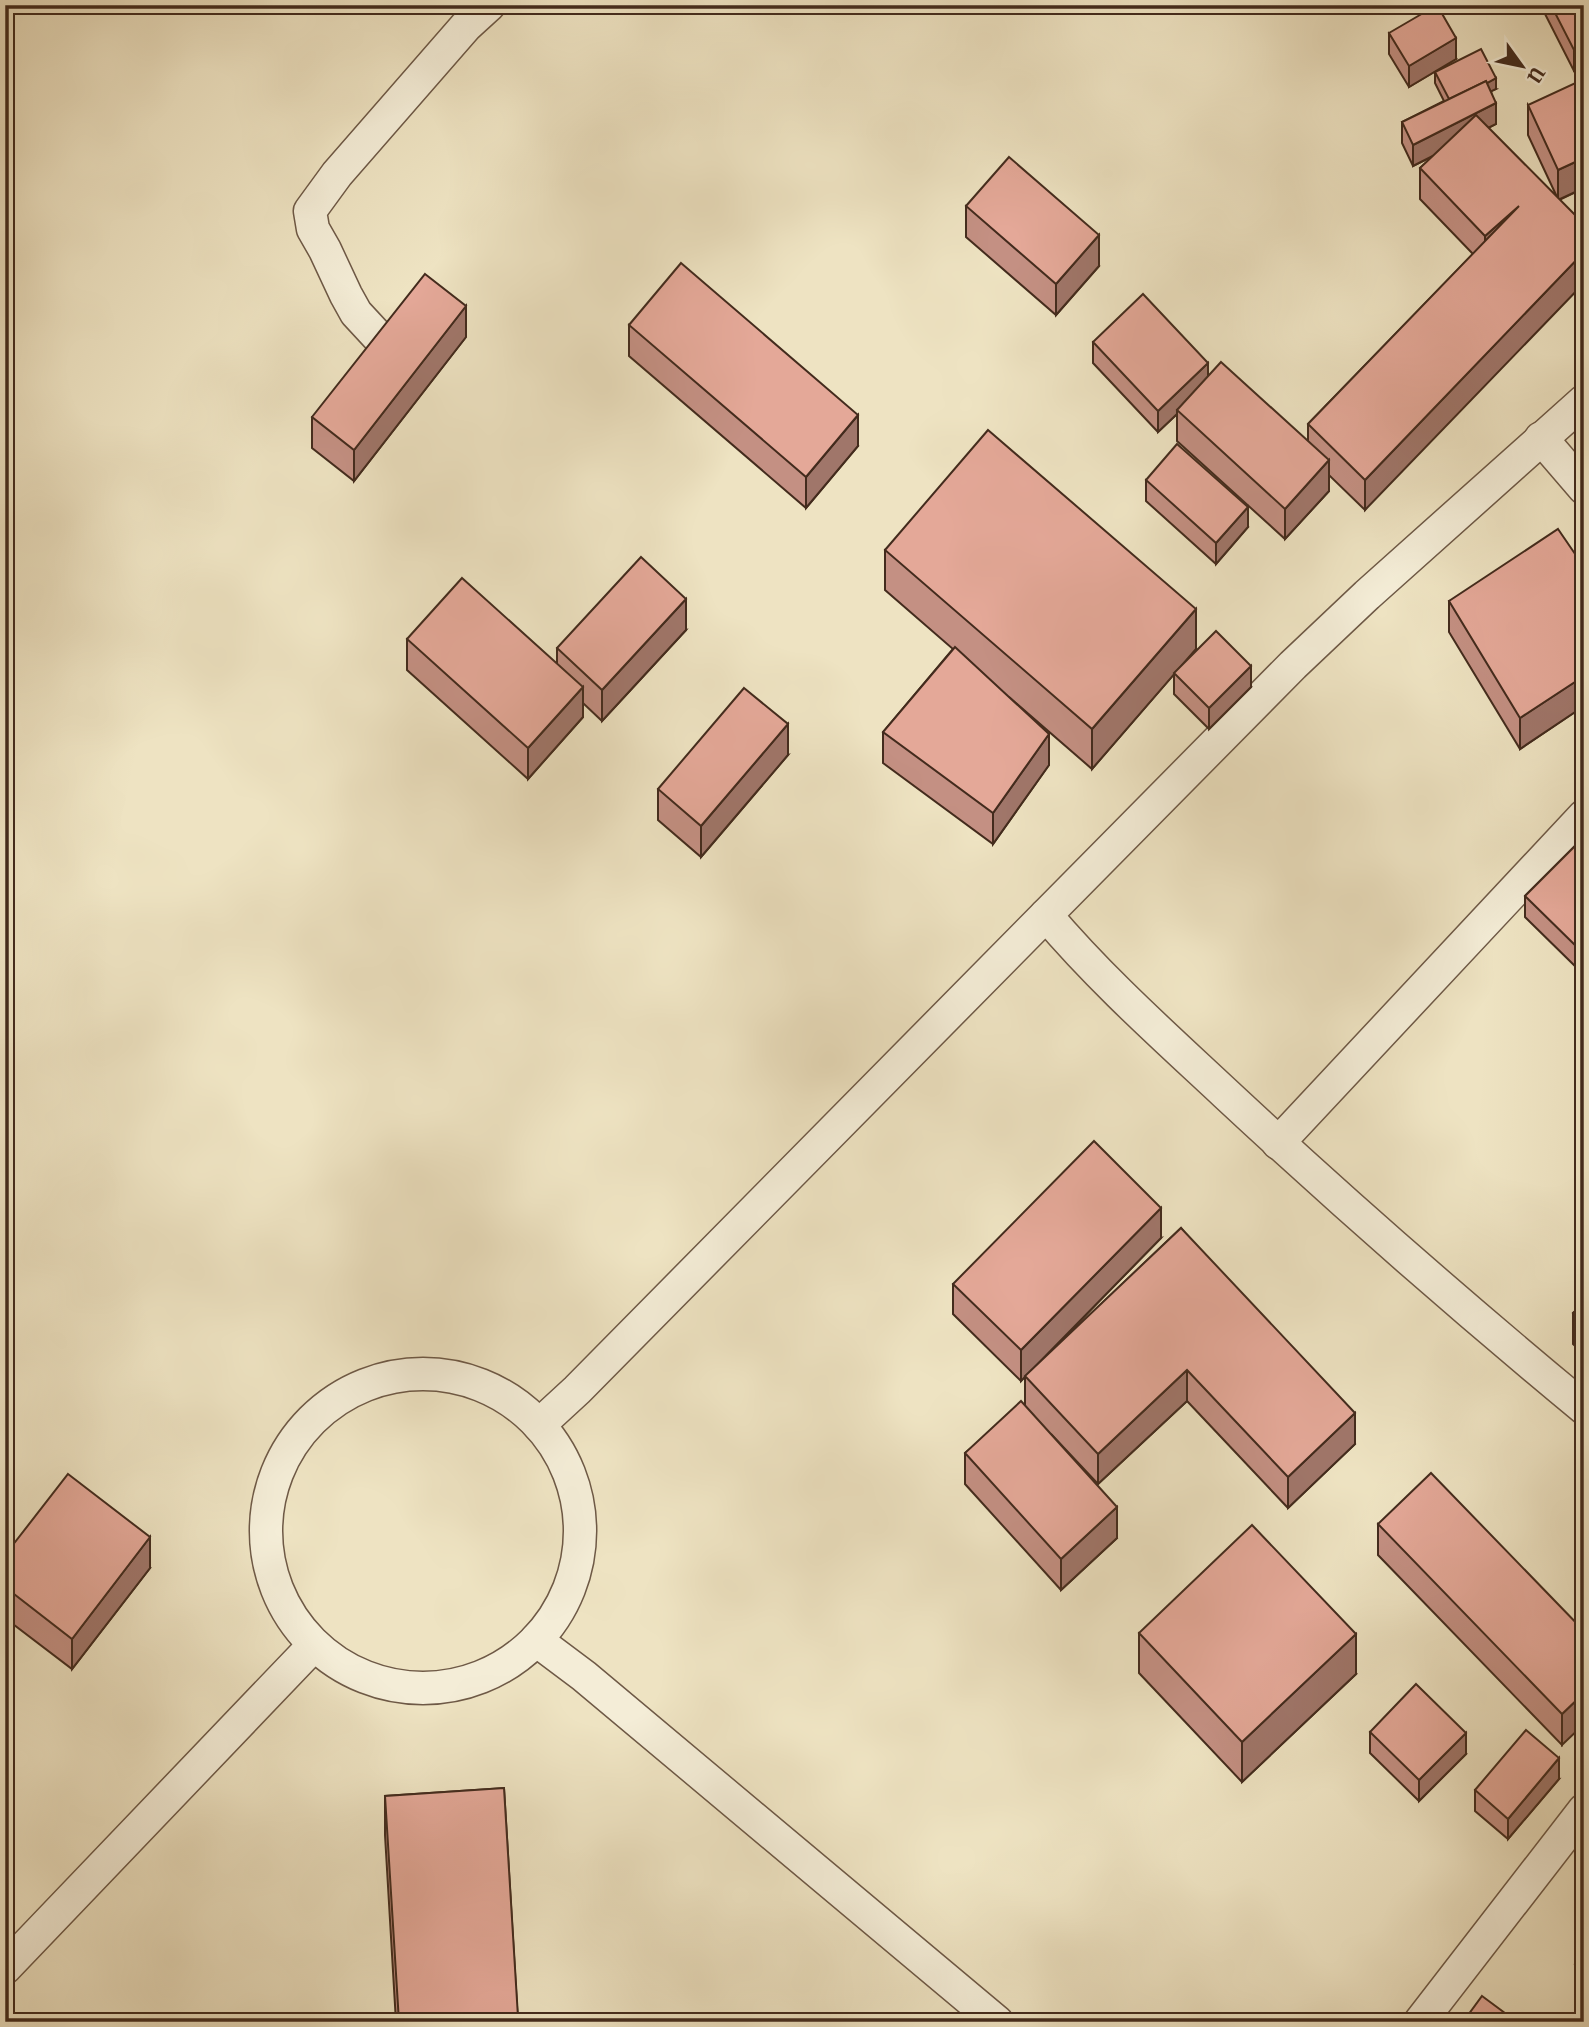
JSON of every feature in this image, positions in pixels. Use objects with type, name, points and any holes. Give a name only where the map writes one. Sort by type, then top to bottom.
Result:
[{"type":"street","points":[[381,340],[356,313],[346,295],[313,229],[310,211],[337,174],[466,26],[489,5]]},
{"type":"street","points":[[539,1425],[587,1380],[1293,665],[1367,594],[1584,401]]},
{"type":"street","points":[[1541,438],[1584,488]]},
{"type":"street","points":[[1278,1143],[1584,816]]},
{"type":"street","points":[[1046,915],[1110,985],[1278,1143],[1503,1341],[1584,1408]]},
{"type":"street","points":[[420,1373],[451,1376],[481,1384],[508,1398],[539,1425],[567,1467],[576,1497],[580,1527],[577,1558],[569,1588],[555,1615],[536,1640],[513,1660],[485,1675],[456,1685],[425,1688],[395,1687],[365,1678],[337,1664],[314,1645],[294,1622],[279,1595],[269,1565],[266,1534],[268,1504],[276,1474],[291,1446],[310,1422],[333,1402],[360,1387],[390,1377],[420,1373]]},
{"type":"street","points":[[536,1640],[584,1676],[997,2022]]},
{"type":"street","points":[[5,1968],[314,1645]]},
{"type":"street","points":[[1420,2022],[1584,1810]]},
{"type":"building","points":[[1437,5],[1456,38],[1409,66],[1389,33]]},
{"type":"building","points":[[1551,5],[1584,5],[1584,45],[1574,50]]},
{"type":"building","points":[[1481,49],[1496,78],[1449,99],[1435,72]]},
{"type":"building","points":[[1584,79],[1584,158],[1558,170],[1528,105]]},
{"type":"building","points":[[1486,81],[1496,103],[1413,145],[1402,122]]},
{"type":"building","points":[[1476,115],[1584,224],[1584,252],[1365,480],[1308,424],[1519,206],[1485,236],[1420,168]]},
{"type":"building","points":[[1009,157],[1099,235],[1056,284],[966,206]]},
{"type":"building","points":[[681,263],[858,415],[806,477],[629,325]]},
{"type":"building","points":[[425,274],[466,306],[354,450],[312,417]]},
{"type":"building","points":[[1143,294],[1208,363],[1158,411],[1093,342]]},
{"type":"building","points":[[1221,362],[1329,460],[1285,509],[1177,410]]},
{"type":"building","points":[[988,430],[1196,609],[1092,729],[885,550]]},
{"type":"building","points":[[1177,444],[1248,507],[1216,543],[1146,480]]},
{"type":"building","points":[[1558,529],[1584,567],[1584,676],[1520,718],[1449,601]]},
{"type":"building","points":[[641,557],[686,599],[602,690],[557,648]]},
{"type":"building","points":[[462,578],[583,687],[528,748],[407,639]]},
{"type":"building","points":[[1216,631],[1251,666],[1209,708],[1174,673]]},
{"type":"building","points":[[955,647],[1049,734],[993,813],[883,732]]},
{"type":"building","points":[[744,688],[788,724],[701,826],[658,789]]},
{"type":"building","points":[[1584,837],[1584,942],[1578,948],[1525,896]]},
{"type":"building","points":[[1094,1141],[1161,1208],[1021,1350],[953,1284]]},
{"type":"building","points":[[1181,1228],[1355,1413],[1288,1477],[1187,1370],[1098,1454],[1025,1376]]},
{"type":"building","points":[[1584,1303],[1584,1324],[1573,1313]]},
{"type":"building","points":[[1021,1401],[1117,1507],[1061,1559],[965,1453]]},
{"type":"building","points":[[1431,1473],[1584,1631],[1584,1693],[1562,1714],[1378,1524]]},
{"type":"building","points":[[68,1474],[150,1537],[72,1639],[5,1587],[5,1555]]},
{"type":"building","points":[[1252,1525],[1356,1634],[1242,1742],[1139,1633]]},
{"type":"building","points":[[1416,1684],[1466,1733],[1419,1780],[1370,1732]]},
{"type":"building","points":[[1526,1730],[1559,1758],[1508,1819],[1475,1790]]},
{"type":"building","points":[[504,1788],[518,2017],[399,2022],[385,1796]]},
{"type":"building","points":[[1584,1953],[1584,1971],[1575,1964]]},
{"type":"building","points":[[1482,1996],[1517,2022],[1463,2022]]}]
